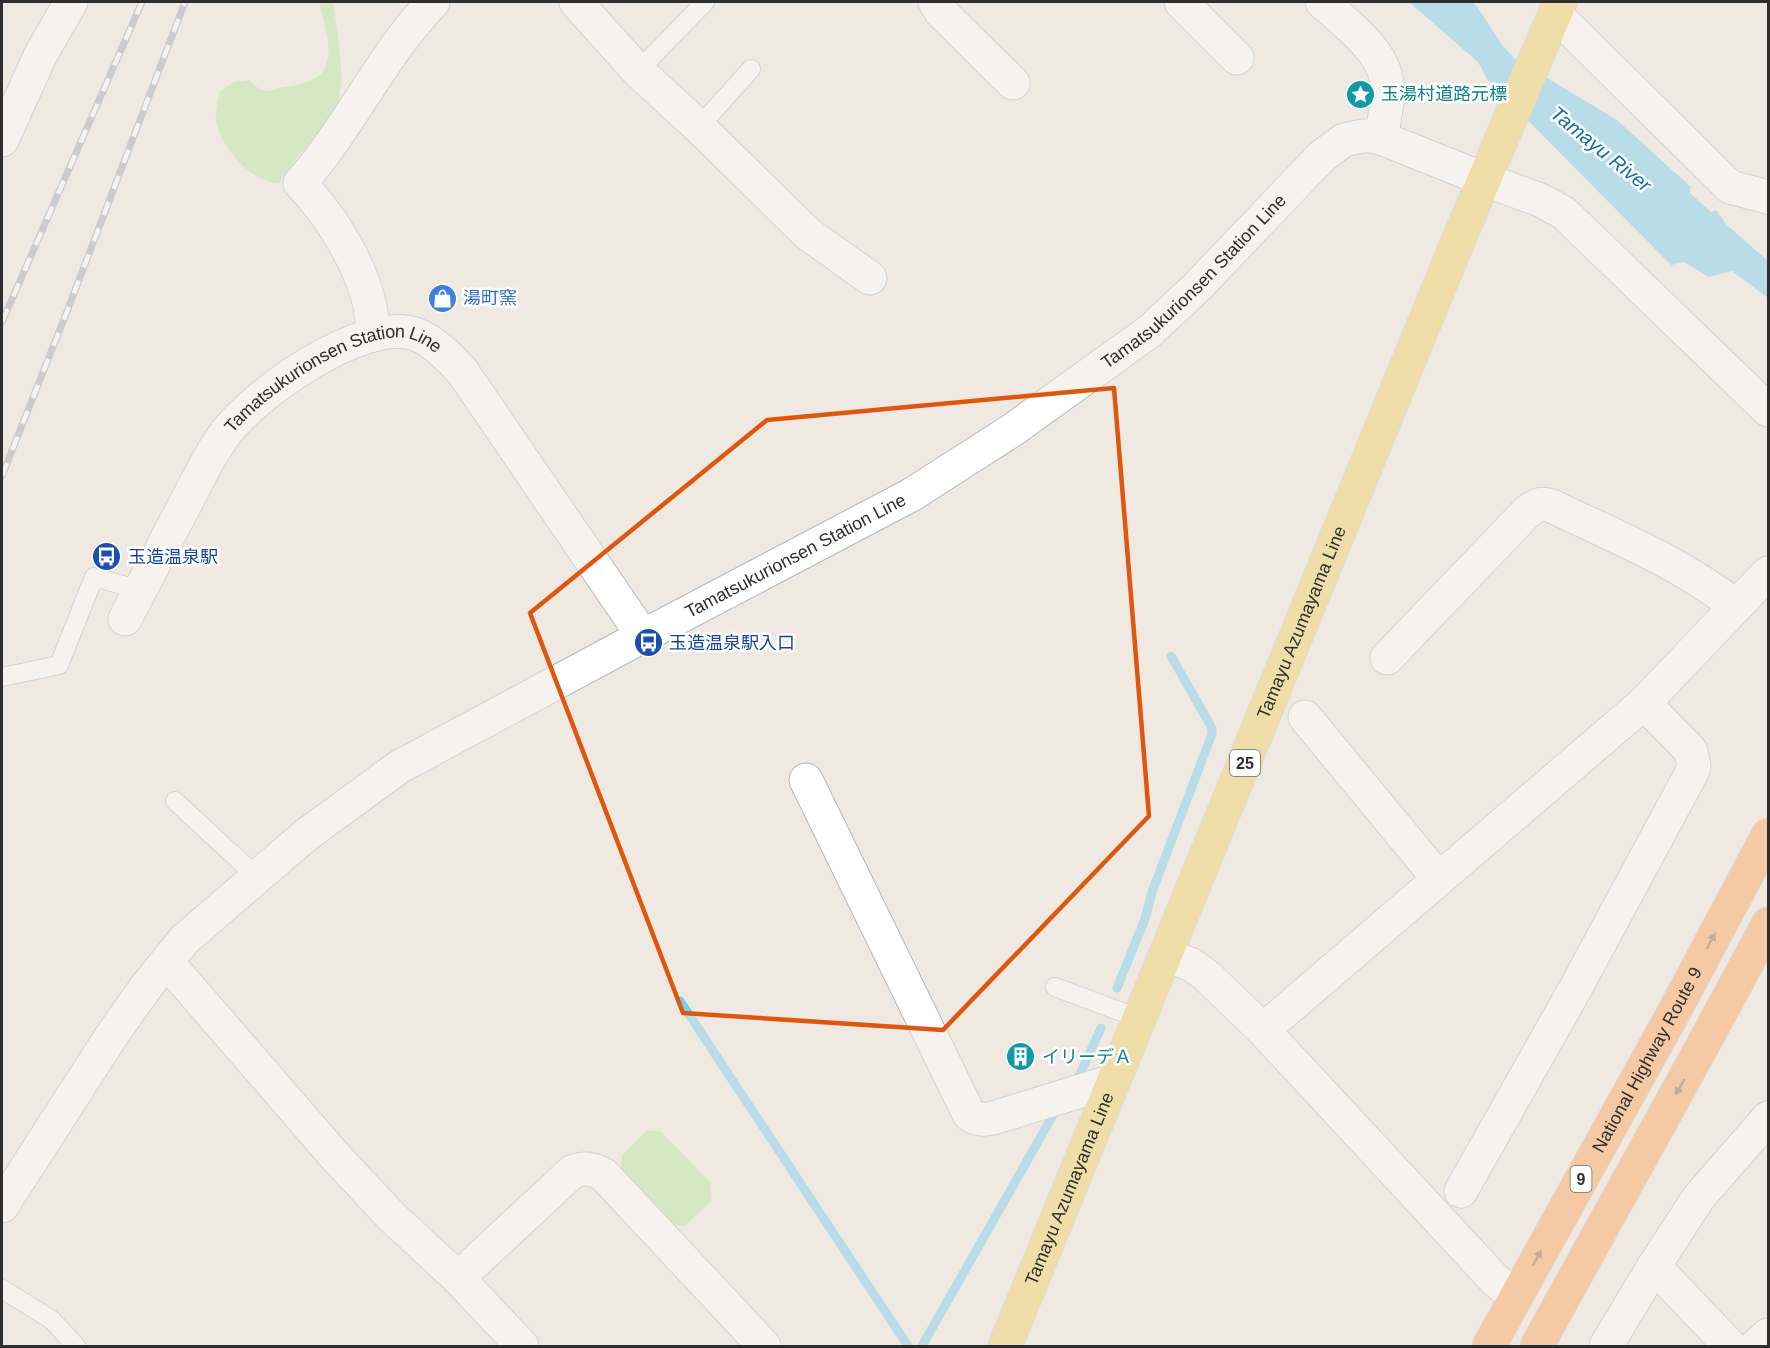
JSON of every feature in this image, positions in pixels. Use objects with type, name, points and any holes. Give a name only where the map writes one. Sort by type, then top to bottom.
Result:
[{"type":"highway","name":"National Highway Route 9","points":[[1489,1347],[1768,835]]},
{"type":"highway","name":"9","points":[[1537,1347],[1648,1141],[1709,1036],[1768,924]]},
{"type":"main road","name":"Tamayu Azumayama Line","points":[[1005,1347],[1458,241],[1555,15]]},
{"type":"street","points":[[2,140],[41,54],[70,2]]},
{"type":"street","points":[[373,335],[368,299],[349,252],[317,201],[300,183],[323,157],[414,21],[433,2]]},
{"type":"street","points":[[576,2],[638,71],[808,234],[870,278]]},
{"type":"street","points":[[935,2],[941,12],[1012,83]]},
{"type":"street","points":[[1181,2],[1237,58]]},
{"type":"street","points":[[1322,2],[1380,59],[1386,78],[1387,97],[1381,138]]},
{"type":"street","points":[[1555,15],[1730,187],[1768,197]]},
{"type":"street","name":"Tamatsukurionsen Station Line","points":[[125,620],[209,458],[233,423],[292,374],[333,352],[373,335],[397,331],[415,334],[431,343],[462,371],[643,636],[911,495],[1011,431],[1150,331],[1197,287],[1329,150],[1354,137],[1381,138],[1540,200],[1564,213],[1768,410]]},
{"type":"street","points":[[1387,658],[1536,505],[1546,504],[1554,507],[1665,559],[1710,586],[1736,606]]},
{"type":"street","points":[[1263,1030],[1644,703],[1768,573]]},
{"type":"street","points":[[2,1206],[112,1035],[146,987],[184,940],[306,835],[399,767],[643,636]]},
{"type":"street","points":[[1461,1191],[1574,991],[1694,766],[1691,751],[1644,703]]},
{"type":"street","points":[[1305,717],[1438,878]]},
{"type":"street","points":[[806,780],[969,1114],[982,1120],[993,1118],[1113,1081]]},
{"type":"street","points":[[1167,955],[1192,965],[1207,976],[1263,1030],[1496,1281],[1516,1297]]},
{"type":"street","points":[[167,962],[334,1155],[391,1216],[458,1278],[522,1347]]},
{"type":"street","points":[[1606,1347],[1654,1266],[1699,1197],[1768,1118]]},
{"type":"street","points":[[458,1278],[572,1172],[580,1168],[597,1170],[764,1347]]},
{"type":"street","points":[[1654,1266],[1730,1347]]},
{"type":"street","points":[[1756,1347],[1768,1335]]},
{"type":"lane","points":[[638,71],[705,2]]},
{"type":"lane","points":[[699,127],[751,69]]},
{"type":"lane","points":[[2,677],[59,665],[94,578],[140,590]]},
{"type":"lane","points":[[175,801],[257,877]]},
{"type":"lane","points":[[1055,987],[1140,1019]]},
{"type":"lane","points":[[2,1289],[52,1320],[76,1347]]},
{"type":"highlighted area","points":[[1114,388],[1149,816],[943,1030],[683,1013],[530,613],[767,420]]},
{"type":"green space","points":[[319,2],[333,2],[339,44],[342,80],[335,124],[299,154],[279,183],[268,181],[258,177],[238,161],[224,141],[216,120],[220,92],[234,82],[250,80],[259,88],[267,91],[308,82],[320,75],[327,63],[328,48]]},
{"type":"green space","points":[[647,1130],[661,1132],[710,1182],[711,1201],[685,1226],[672,1225],[621,1171],[622,1155]]},
{"type":"water","name":"Tamayu River","points":[[1409,2],[1473,2],[1514,58],[1617,120],[1691,187],[1690,193],[1711,212],[1716,210],[1727,225],[1768,261],[1768,298],[1732,271],[1709,277],[1684,262],[1671,265],[1487,79],[1478,62]]},
{"type":"waterway","points":[[1117,988],[1145,919],[1152,892],[1212,734],[1212,728],[1171,656]]},
{"type":"waterway","points":[[680,1001],[908,1346]]},
{"type":"waterway","points":[[1079,1076],[1101,1028]]},
{"type":"waterway","points":[[922,1346],[1056,1110]]},
{"type":"railway","points":[[2,322],[142,2]]},
{"type":"railway","points":[[2,476],[185,2]]},
{"type":"place","name":"玉湯村道路元標","points":[[1360,94]]},
{"type":"place","name":"湯町窯","points":[[442,298]]},
{"type":"place","name":"玉造温泉駅","points":[[107,557]]},
{"type":"place","name":"玉造温泉駅入口","points":[[648,643]]},
{"type":"place","name":"イリーデＡ","points":[[1021,1057]]}]
